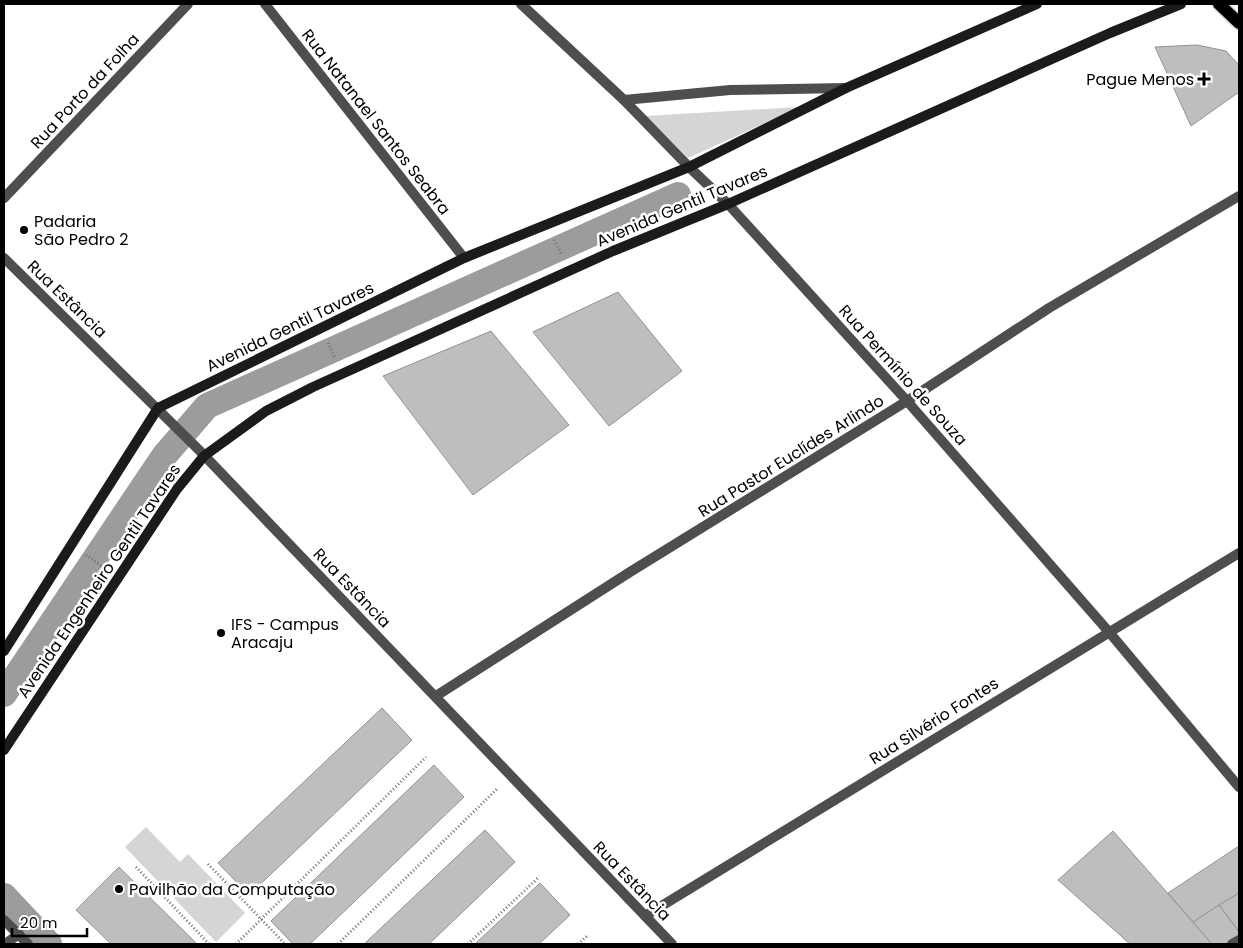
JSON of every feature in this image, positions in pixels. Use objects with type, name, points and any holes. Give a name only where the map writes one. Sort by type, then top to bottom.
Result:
[{"type":"main road","name":"Avenida Gentil Tavares","points":[[161,412],[464,258],[691,169],[846,88],[1037,4]]},
{"type":"main road","name":"Avenida Gentil Tavares","points":[[202,453],[266,411],[342,374],[725,201],[1110,33],[1181,4]]},
{"type":"main road","points":[[1219,4],[1239,23]]},
{"type":"main road","points":[[4,651],[71,545],[161,412]]},
{"type":"main road","name":"Avenida Engenheiro Gentil Tavares","points":[[4,750],[202,453]]},
{"type":"street","name":"Rua Porto da Folha","points":[[4,198],[188,4]]},
{"type":"street","name":"Rua Natanael Santos Seabra","points":[[265,4],[464,258]]},
{"type":"street","name":"Rua Permínio de Souza","points":[[521,4],[624,100],[725,201],[907,402],[1109,632],[1239,787]]},
{"type":"street","name":"Avenida Gentil Tavares","points":[[624,100],[730,90],[846,88]]},
{"type":"street","name":"Rua Pastor Euclídes Arlindo","points":[[436,696],[638,567],[907,402],[1049,308],[1239,196]]},
{"type":"street","name":"Rua Estância","points":[[4,258],[202,453],[672,944]]},
{"type":"street","name":"Rua Silvério Fontes","points":[[645,916],[1239,553]]},
{"type":"street","points":[[4,920],[28,944]]},
{"type":"street","points":[[5,944],[19,934]]},
{"type":"street","points":[[1232,944],[1239,940]]},
{"type":"path","points":[[551,235],[565,260]]},
{"type":"path","points":[[326,339],[342,374]]},
{"type":"path","points":[[71,545],[108,571]]},
{"type":"path","points":[[236,944],[426,757]]},
{"type":"path","points":[[338,944],[511,775]]},
{"type":"path","points":[[208,864],[284,944]]},
{"type":"path","points":[[136,867],[209,944]]},
{"type":"path","points":[[468,944],[539,877]]},
{"type":"path","points":[[578,944],[587,936]]},
{"type":"shaded area","points":[[800,107],[688,158],[646,116]]},
{"type":"shaded area","points":[[146,827],[180,862],[188,854],[245,913],[216,942],[125,847]]},
{"type":"building","name":"Pague Menos","points":[[1197,45],[1226,51],[1239,65],[1239,92],[1191,126],[1155,47]]},
{"type":"building","points":[[618,292],[682,371],[609,426],[533,332]]},
{"type":"building","points":[[491,331],[569,425],[473,495],[383,376]]},
{"type":"building","points":[[382,708],[412,740],[249,895],[218,863]]},
{"type":"building","points":[[434,765],[464,797],[310,944],[293,944],[271,921]]},
{"type":"building","points":[[485,830],[515,862],[429,944],[364,944]]},
{"type":"building","points":[[1113,831],[1212,944],[1130,944],[1058,880]]},
{"type":"building","points":[[1239,846],[1239,893],[1193,922],[1168,893]]},
{"type":"building","name":"Pavilhão da Computação","points":[[119,867],[197,944],[111,944],[76,910]]},
{"type":"building","points":[[540,883],[570,915],[539,944],[475,944]]},
{"type":"building","points":[[1239,893],[1239,932],[1219,905]]},
{"type":"building","points":[[1219,905],[1239,932],[1239,940],[1232,944],[1212,944],[1193,922]]},
{"type":"waterway","points":[[4,694],[164,456],[207,406],[678,195]]},
{"type":"waterway","points":[[4,896],[49,944]]},
{"type":"place","name":"Pague Menos","points":[[1204,79]]},
{"type":"place","name":"Padaria São Pedro 2","points":[[24,230]]},
{"type":"place","name":"IFS - Campus Aracaju","points":[[221,633]]},
{"type":"place","name":"Pavilhão da Computação","points":[[119,889]]}]
